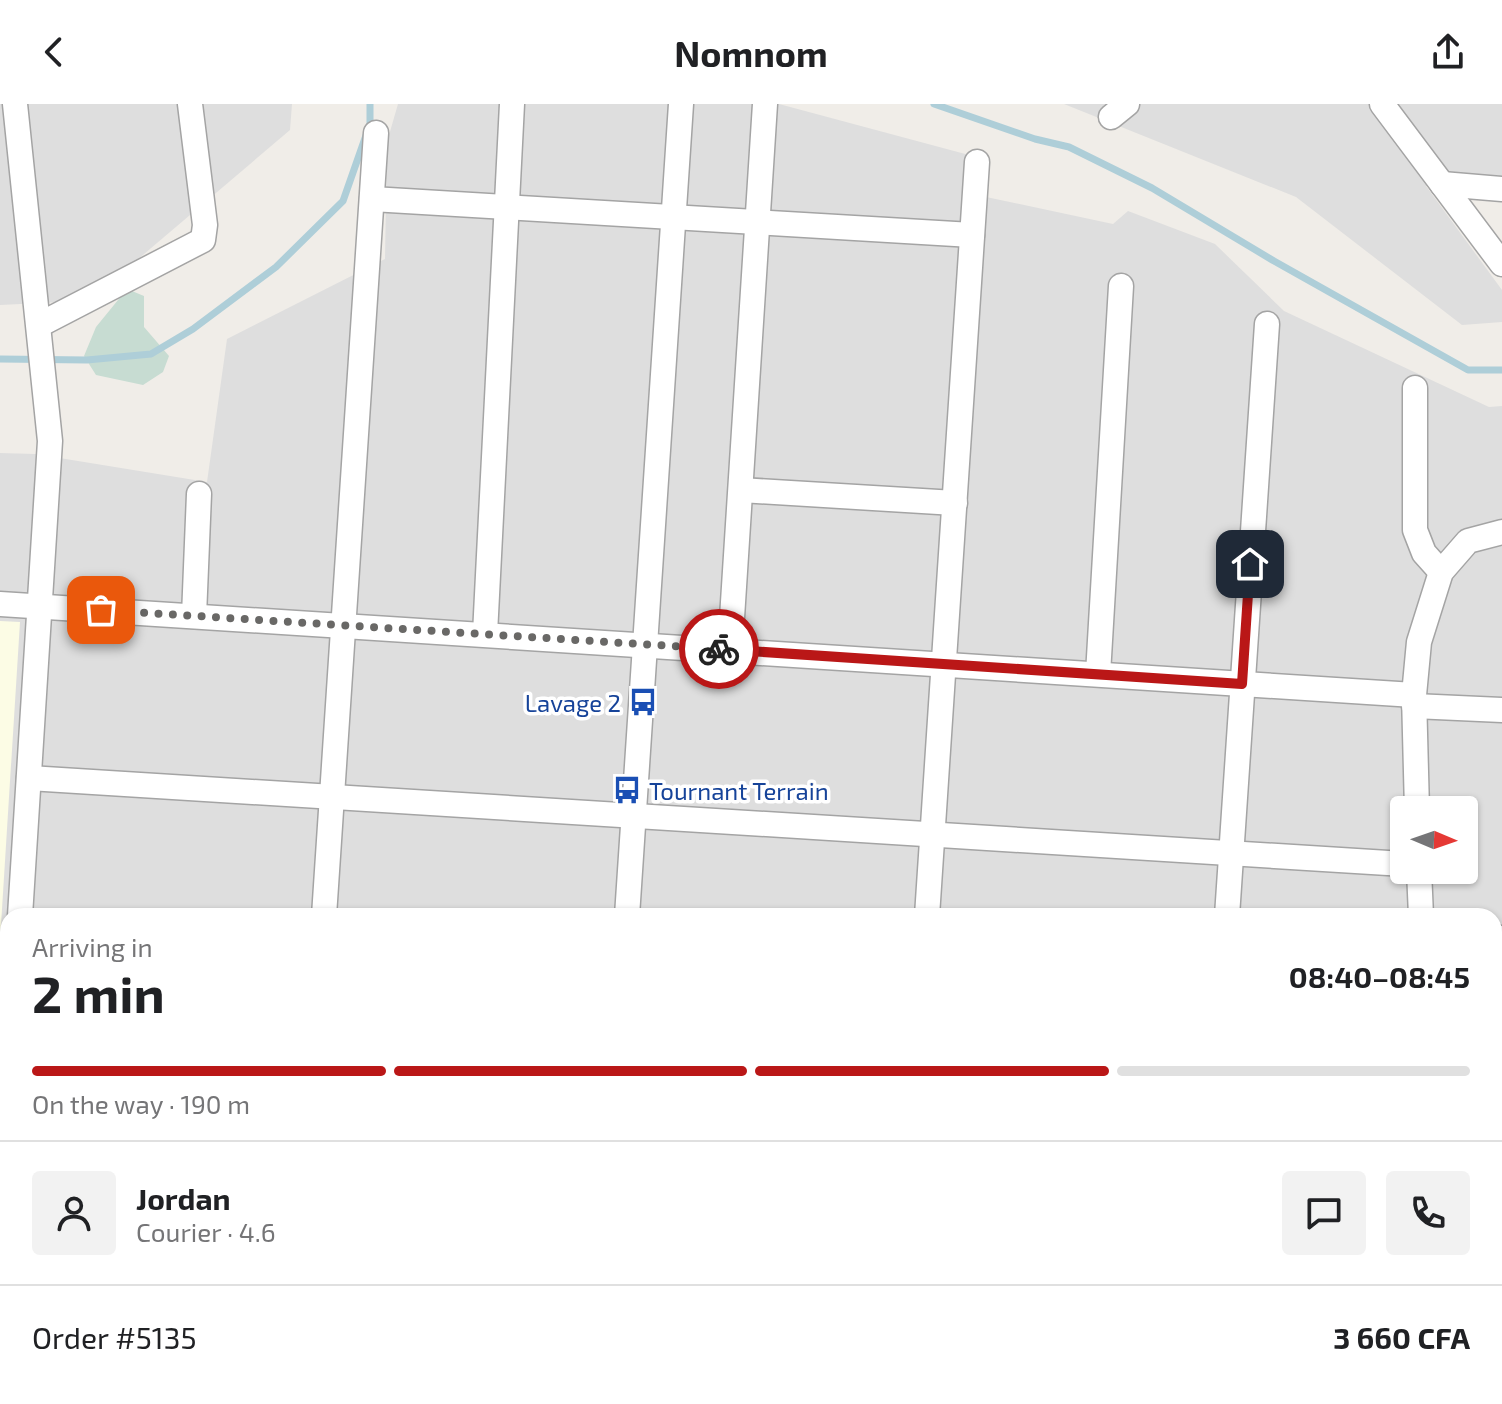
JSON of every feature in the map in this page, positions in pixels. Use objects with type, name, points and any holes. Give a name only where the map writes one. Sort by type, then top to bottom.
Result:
[{"type":"street","points":[[15,104],[50,441],[21,908]]},
{"type":"street","points":[[39,325],[203,240],[205,225],[190,104]]},
{"type":"street","points":[[485,634],[512,104]]},
{"type":"street","points":[[627,908],[681,104]]},
{"type":"street","points":[[730,649],[765,104]]},
{"type":"street","points":[[1382,104],[1502,264]]},
{"type":"street","points":[[325,908],[376,133]]},
{"type":"street","points":[[927,908],[977,162]]},
{"type":"street","points":[[1442,184],[1502,189]]},
{"type":"street","points":[[372,199],[972,235]]},
{"type":"street","points":[[1098,674],[1121,286]]},
{"type":"street","points":[[1228,908],[1267,324]]},
{"type":"street","points":[[1415,388],[1415,530],[1424,553],[1441,572]]},
{"type":"street","points":[[741,490],[955,503]]},
{"type":"street","points":[[194,616],[199,494]]},
{"type":"street","points":[[1417,796],[1414,701],[1419,642],[1441,572],[1468,541],[1502,532]]},
{"type":"street","points":[[0,604],[1242,684],[1502,710]]},
{"type":"street","points":[[29,778],[1390,863]]},
{"type":"street","points":[[1420,884],[1421,908]]},
{"type":"shaded area","points":[[0,104],[292,104],[290,130],[117,277],[62,302],[0,305]]},
{"type":"shaded area","points":[[398,104],[779,104],[969,155],[972,194],[1113,224],[1128,211],[1215,244],[1284,311],[1489,407],[1502,406],[1502,908],[0,908],[0,453],[35,454],[207,482],[227,339],[385,259],[387,142]]},
{"type":"shaded area","points":[[1064,104],[1502,104],[1502,193],[1426,186],[1502,290],[1502,322],[1462,325],[1296,197]]},
{"type":"shaded area","points":[[127,289],[144,296],[144,327],[169,356],[163,372],[143,385],[96,375],[84,356],[96,327]]},
{"type":"shaded area","points":[[0,621],[20,622],[0,908]]},
{"type":"waterway","points":[[0,359],[87,360],[151,354],[193,329],[276,267],[343,201],[370,124],[370,104]]},
{"type":"waterway","points":[[934,104],[1035,139],[1069,147],[1152,188],[1468,370],[1502,370]]},
{"type":"way so far","points":[[101,610],[719,649]]},
{"type":"place","name":"Lavage 2","points":[[643,702]]},
{"type":"place","name":"Tournant Terrain","points":[[627,790]]},
{"type":"route","points":[[719,649],[1242,684],[1250,564]]}]
